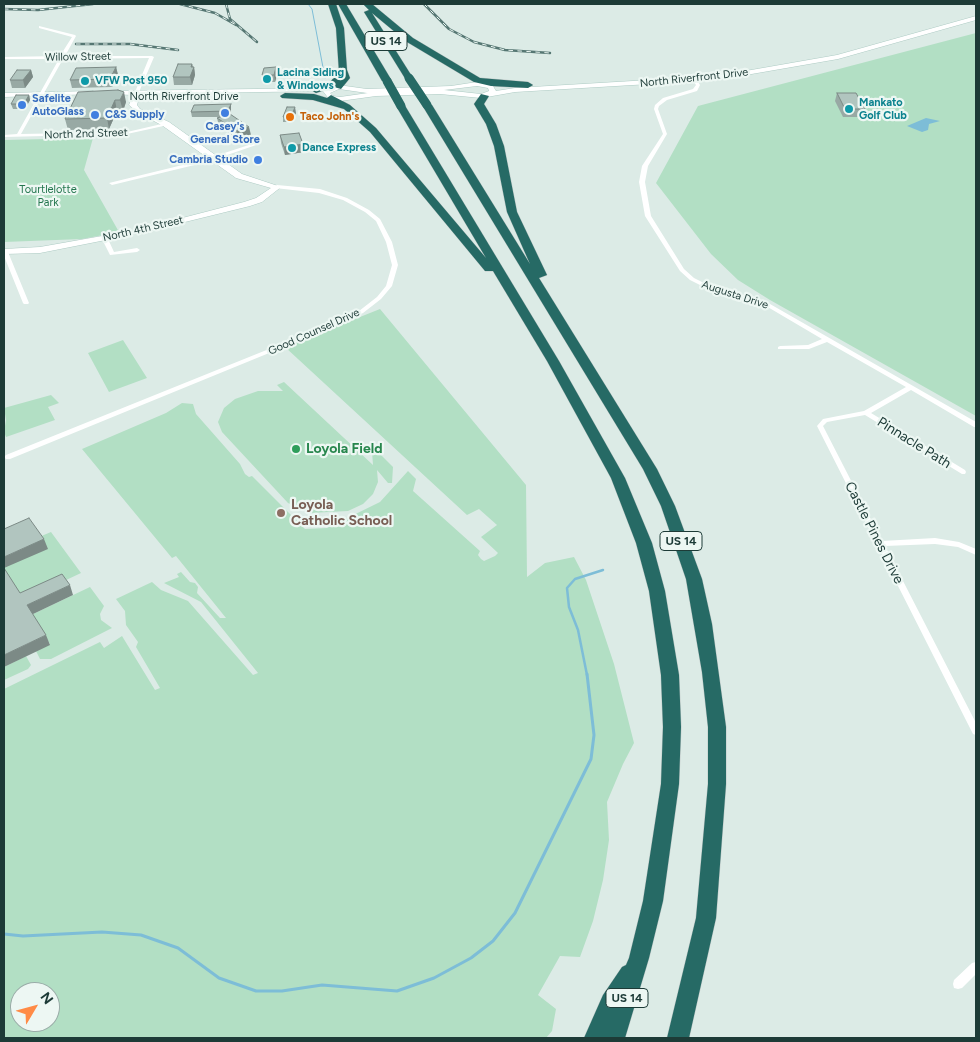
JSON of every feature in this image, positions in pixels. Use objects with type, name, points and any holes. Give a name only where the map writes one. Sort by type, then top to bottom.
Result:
[{"type":"highway","points":[[332,4],[340,28],[343,70],[346,78],[332,92],[373,130],[473,250],[553,361]]},
{"type":"highway","name":"US 14","points":[[342,4],[553,361],[609,461],[634,512],[644,543],[664,626],[670,675],[672,727],[670,784],[654,892],[639,958],[614,1038]]},
{"type":"highway","name":"US 14","points":[[363,4],[631,435],[668,506],[694,579],[706,633],[717,727],[714,832],[706,918],[679,1038]]},
{"type":"highway","points":[[368,4],[410,40],[487,89],[528,85]]},
{"type":"highway","points":[[316,90],[336,81],[343,70]]},
{"type":"highway","points":[[487,89],[479,104],[491,124],[499,146],[512,212],[568,335]]},
{"type":"highway","points":[[285,96],[326,100],[357,115]]},
{"type":"highway","points":[[594,1038],[611,1002],[639,958]]},
{"type":"main road","name":"North Riverfront Drive","points":[[528,85],[736,75],[809,63],[976,18]]},
{"type":"main road","name":"North Riverfront Drive","points":[[487,89],[515,90],[693,77]]},
{"type":"main road","points":[[450,90],[487,89]]},
{"type":"main road","points":[[332,92],[487,89]]},
{"type":"main road","name":"North Riverfront Drive","points":[[136,95],[316,90],[332,92]]},
{"type":"main road","name":"North Riverfront Drive","points":[[4,95],[285,96],[332,92]]},
{"type":"main road","points":[[332,92],[345,99],[368,92]]},
{"type":"main road","name":"Good Counsel Drive","points":[[136,95],[134,108],[166,124],[239,176],[277,187]]},
{"type":"main road","name":"North 4th Street","points":[[5,252],[40,250],[105,239],[247,204],[259,200],[277,187]]},
{"type":"street","points":[[18,136],[74,36],[40,26]]},
{"type":"street","name":"Willow Street","points":[[4,58],[152,57],[136,95]]},
{"type":"street","name":"Augusta Drive","points":[[693,77],[698,85],[695,90],[658,103],[656,109],[665,134],[644,166],[642,182],[648,216],[675,260],[692,279],[702,286],[768,305],[976,425]]},
{"type":"street","name":"North 2nd Street","points":[[4,136],[127,133],[166,124]]},
{"type":"street","points":[[112,183],[213,158],[257,144]]},
{"type":"street","name":"Good Counsel Drive","points":[[8,457],[338,323],[361,312],[379,298],[389,286],[394,264],[389,242],[378,220],[367,211],[345,199],[320,192],[277,187]]},
{"type":"street","points":[[105,239],[112,254],[137,250]]},
{"type":"street","points":[[5,252],[26,303]]},
{"type":"street","points":[[780,348],[809,347],[828,338]]},
{"type":"street","name":"Castle Pines Drive","points":[[911,387],[866,413],[825,420],[820,426],[976,730]]},
{"type":"street","name":"Pinnacle Path","points":[[866,413],[962,472]]},
{"type":"street","points":[[880,544],[935,541],[959,545],[976,552]]},
{"type":"street","points":[[958,984],[976,967]]},
{"type":"green space","points":[[976,33],[976,416],[738,280],[711,254],[656,183],[698,106]]},
{"type":"green space","name":"Tourtlelotte Park","points":[[93,138],[84,170],[119,232],[82,239],[4,242],[4,140]]},
{"type":"green space","points":[[380,309],[526,485],[527,577],[545,563],[574,557],[586,580],[614,664],[634,743],[607,802],[609,840],[603,880],[593,921],[580,957],[560,956],[538,995],[556,1009],[552,1031],[546,1038],[4,1038],[4,689],[100,642],[104,648],[122,636],[155,690],[160,688],[136,647],[138,642],[126,625],[125,611],[116,599],[152,582],[161,590],[188,601],[253,675],[258,673],[201,602],[164,583],[179,577],[177,574],[181,572],[190,582],[195,583],[198,587],[197,593],[220,618],[226,618],[176,556],[172,558],[82,449],[166,413],[182,403],[193,404],[196,414],[240,464],[245,474],[249,477],[252,476],[305,529],[327,528],[380,502],[408,471],[416,479],[413,491],[480,551],[478,555],[481,559],[484,561],[495,556],[498,553],[481,537],[497,525],[479,509],[467,515],[285,347]]},
{"type":"green space","points":[[123,340],[147,378],[109,392],[88,353]]},
{"type":"green space","points":[[284,382],[373,465],[372,451],[375,449],[393,467],[392,483],[388,483],[377,470],[378,482],[373,494],[363,504],[348,511],[310,513],[288,503],[222,432],[218,422],[224,408],[235,399],[258,391],[283,391],[277,385]]},
{"type":"green space","points":[[51,395],[59,403],[48,407],[55,420],[6,437],[4,432],[6,420],[4,408]]},
{"type":"green space","points":[[51,532],[81,573],[30,597],[20,597],[4,568],[39,537]]},
{"type":"green space","points":[[90,587],[104,606],[100,614],[101,620],[112,628],[51,659],[40,659],[36,651],[50,644],[31,615]]},
{"type":"green space","points":[[26,656],[31,665],[28,669],[4,680],[4,667]]},
{"type":"water","points":[[926,118],[940,121],[929,124],[928,130],[922,132],[907,126]]},
{"type":"building","points":[[178,64],[192,64],[191,67],[194,67],[190,77],[173,77]]},
{"type":"building","points":[[116,67],[110,79],[70,80],[76,68]]},
{"type":"building","points":[[276,67],[274,75],[262,75],[264,68]]},
{"type":"building","points":[[17,70],[31,70],[23,80],[10,80]]},
{"type":"building","points":[[118,90],[124,92],[120,100],[115,100],[107,118],[65,119],[78,92]]},
{"type":"building","points":[[837,93],[856,93],[865,109],[845,109]]},
{"type":"building","points":[[16,95],[29,95],[24,104],[11,104]]},
{"type":"building","points":[[231,104],[228,111],[191,112],[194,105]]},
{"type":"building","points":[[287,107],[295,107],[291,117],[283,117]]},
{"type":"building","points":[[230,114],[249,127],[237,131],[217,118]]},
{"type":"building","points":[[299,133],[303,144],[284,147],[280,135]]},
{"type":"building","points":[[29,518],[44,539],[4,557],[4,529]]},
{"type":"building","points":[[4,568],[20,593],[62,574],[70,585],[27,605],[46,635],[4,655]]},
{"type":"waterway","points":[[308,4],[312,9],[325,78]]},
{"type":"waterway","points":[[587,675],[578,630],[569,607],[567,588],[575,579],[603,570]]},
{"type":"waterway","points":[[4,934],[23,936],[102,932],[141,935],[178,948],[219,978],[256,991],[282,991],[322,985],[397,991],[434,978],[471,958],[493,941],[515,913],[591,759],[594,735],[587,674]]},
{"type":"railway","points":[[4,9],[38,10],[93,4]]},
{"type":"railway","points":[[180,4],[215,13],[236,25]]},
{"type":"railway","points":[[226,4],[230,19],[257,42]]},
{"type":"railway","points":[[424,4],[449,29],[474,42],[505,50],[550,53]]},
{"type":"railway","points":[[76,44],[130,44],[178,50]]},
{"type":"place","name":"Lacina Siding & Windows","points":[[267,79]]},
{"type":"place","name":"VFW Post 950","points":[[85,81]]},
{"type":"place","name":"Safelite AutoGlass","points":[[22,105]]},
{"type":"place","name":"Mankato Golf Club","points":[[849,109]]},
{"type":"place","name":"Casey's General Store","points":[[225,113]]},
{"type":"place","name":"C&S Supply","points":[[95,115]]},
{"type":"place","name":"Taco John's","points":[[290,117]]},
{"type":"place","name":"Dance Express","points":[[292,148]]},
{"type":"place","name":"Cambria Studio","points":[[258,160]]},
{"type":"place","name":"Loyola Field","points":[[296,449]]},
{"type":"place","name":"Loyola Catholic School","points":[[281,513]]}]
